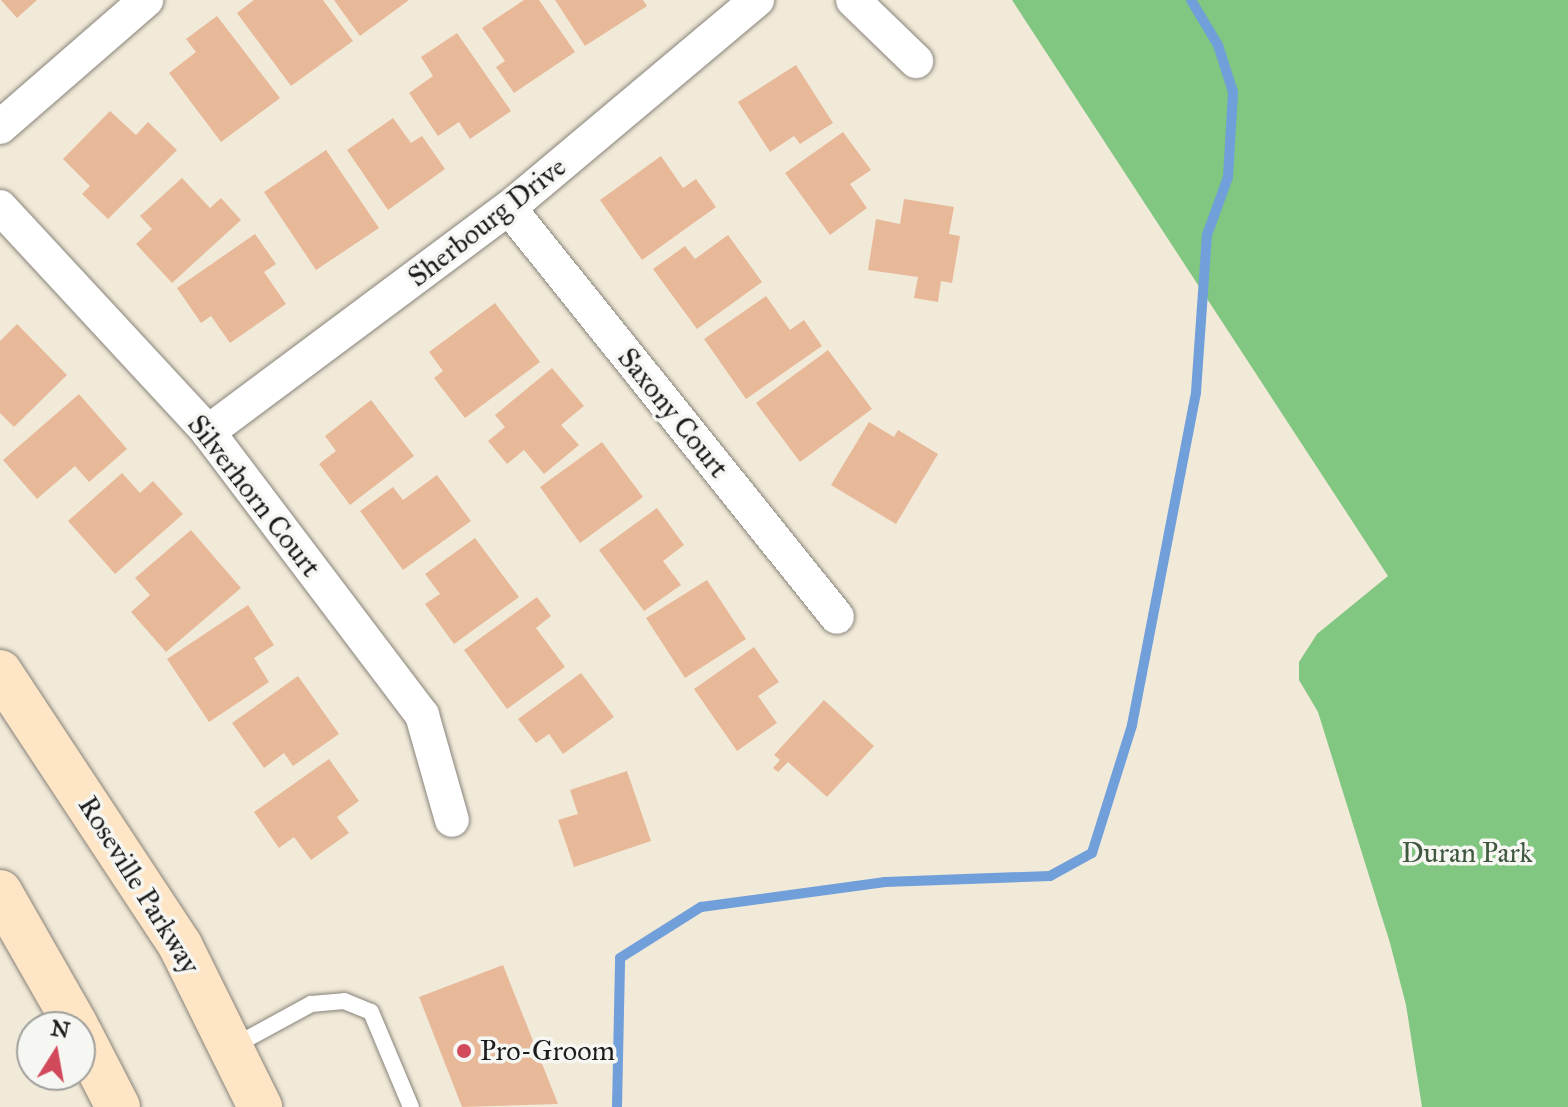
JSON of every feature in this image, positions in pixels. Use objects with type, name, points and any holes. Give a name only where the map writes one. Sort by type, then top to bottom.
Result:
[{"type":"main road","name":"Roseville Parkway","points":[[0,672],[180,945],[234,1046],[260,1107]]},
{"type":"main road","points":[[0,892],[68,1011]]},
{"type":"main road","points":[[96,1064],[118,1107]]},
{"type":"street","points":[[0,127],[146,0]]},
{"type":"street","name":"Sherbourg Drive","points":[[208,432],[509,208],[757,0]]},
{"type":"street","points":[[853,0],[916,61]]},
{"type":"street","name":"Silverhorn Court","points":[[0,207],[208,432],[422,715],[452,820]]},
{"type":"street","name":"Saxony Court","points":[[509,208],[837,617]]},
{"type":"lane","points":[[234,1046],[311,1004],[344,1001],[371,1012],[411,1107]]},
{"type":"green space","name":"Duran Park","points":[[1012,0],[1568,0],[1568,1107],[1422,1107],[1406,1005],[1390,943],[1318,712],[1299,680],[1299,662],[1317,634],[1388,576]]},
{"type":"building","points":[[1,0],[37,0],[17,18]]},
{"type":"building","points":[[254,0],[323,0],[353,41],[291,86],[237,13]]},
{"type":"building","points":[[334,0],[409,0],[360,36]]},
{"type":"building","points":[[524,0],[539,0],[575,52],[514,93],[496,67],[505,61],[482,28]]},
{"type":"building","points":[[555,0],[643,0],[647,6],[585,46]]},
{"type":"building","points":[[217,16],[280,98],[221,142],[169,73],[196,52],[186,39]]},
{"type":"building","points":[[457,33],[511,111],[470,139],[459,122],[438,136],[409,93],[433,76],[421,57]]},
{"type":"building","points":[[796,65],[833,123],[800,144],[794,136],[770,152],[738,102]]},
{"type":"building","points":[[110,111],[136,135],[148,122],[177,150],[108,219],[82,194],[90,186],[63,159]]},
{"type":"building","points":[[393,118],[411,143],[422,136],[445,169],[388,210],[347,150]]},
{"type":"building","points":[[843,132],[871,170],[850,184],[867,208],[830,235],[785,173]]},
{"type":"building","points":[[326,150],[379,228],[316,270],[264,192]]},
{"type":"building","points":[[661,156],[683,188],[696,179],[716,207],[642,260],[600,200]]},
{"type":"building","points":[[182,178],[210,208],[221,198],[241,220],[172,283],[136,244],[152,229],[140,216]]},
{"type":"building","points":[[904,199],[954,207],[949,234],[960,236],[952,283],[941,281],[938,302],[914,298],[918,277],[868,270],[876,219],[900,224]]},
{"type":"building","points":[[255,234],[276,264],[264,272],[286,304],[230,343],[211,316],[201,323],[177,288]]},
{"type":"building","points":[[728,235],[762,282],[697,329],[653,269],[685,246],[695,259]]},
{"type":"building","points":[[766,296],[790,330],[804,320],[822,346],[746,399],[704,339]]},
{"type":"building","points":[[495,303],[540,362],[465,418],[434,378],[443,371],[429,352]]},
{"type":"building","points":[[17,324],[67,375],[14,427],[0,413],[0,341]]},
{"type":"building","points":[[828,350],[872,409],[800,462],[756,403]]},
{"type":"building","points":[[552,368],[584,406],[561,425],[579,445],[544,474],[524,450],[507,464],[488,441],[505,427],[495,415]]},
{"type":"building","points":[[79,394],[127,449],[89,482],[75,466],[37,499],[3,460]]},
{"type":"building","points":[[371,400],[414,456],[350,505],[319,464],[336,451],[325,436]]},
{"type":"building","points":[[869,422],[894,437],[898,430],[938,454],[896,524],[831,485]]},
{"type":"building","points":[[602,442],[643,497],[580,543],[540,487]]},
{"type":"building","points":[[122,473],[140,493],[153,481],[183,514],[115,574],[68,521]]},
{"type":"building","points":[[437,475],[471,521],[403,570],[360,511],[393,487],[403,500]]},
{"type":"building","points":[[657,508],[684,545],[663,561],[681,585],[644,611],[599,550]]},
{"type":"building","points":[[191,530],[241,588],[166,652],[131,612],[150,595],[135,578]]},
{"type":"building","points":[[475,538],[519,597],[454,644],[425,604],[440,594],[425,574]]},
{"type":"building","points":[[707,580],[746,639],[685,678],[646,618]]},
{"type":"building","points":[[537,597],[551,616],[536,628],[565,667],[507,709],[464,650]]},
{"type":"building","points":[[248,605],[274,645],[254,658],[269,682],[209,722],[167,659]]},
{"type":"building","points":[[754,647],[779,682],[758,696],[777,723],[737,751],[694,689]]},
{"type":"building","points":[[581,673],[614,717],[563,754],[549,734],[536,743],[518,719]]},
{"type":"building","points":[[298,676],[339,734],[293,766],[284,753],[264,768],[232,723]]},
{"type":"building","points":[[824,700],[874,746],[827,797],[788,762],[778,772],[773,768],[780,760],[774,755]]},
{"type":"building","points":[[329,759],[359,801],[337,817],[349,833],[311,860],[294,837],[279,848],[254,812]]},
{"type":"building","points":[[627,771],[651,841],[574,867],[558,820],[578,814],[570,790]]},
{"type":"building","points":[[503,965],[558,1104],[462,1107],[419,997]]},
{"type":"waterway","points":[[617,1107],[620,958],[701,907],[885,882],[1050,876],[1092,853],[1132,725],[1196,392],[1207,235],[1228,177],[1233,92],[1218,45],[1191,0]]},
{"type":"place","name":"Pro-Groom","points":[[464,1051]]}]
